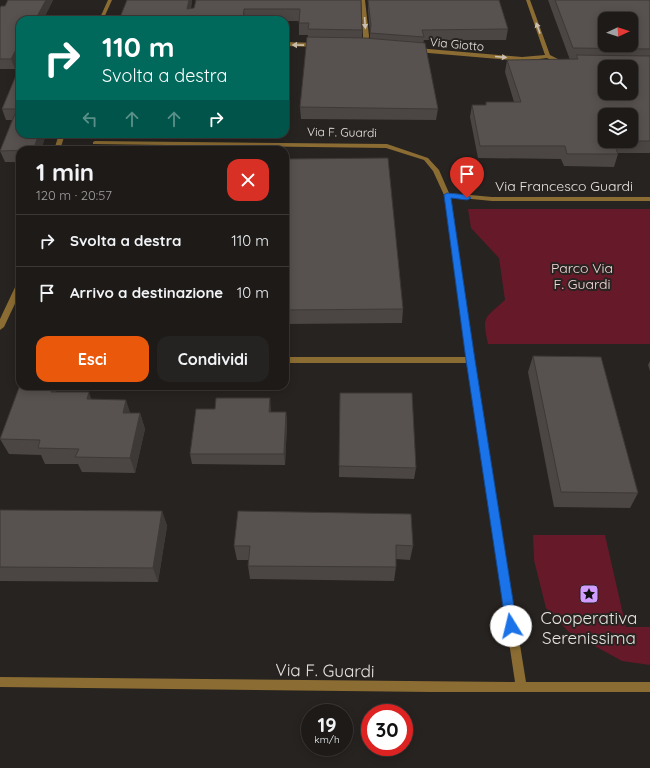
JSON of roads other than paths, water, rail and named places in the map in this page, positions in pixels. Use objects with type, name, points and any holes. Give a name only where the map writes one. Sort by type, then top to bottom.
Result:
[{"type":"street","points":[[103,16],[110,0]]},
{"type":"street","points":[[363,0],[366,36],[365,46]]},
{"type":"street","points":[[528,0],[548,56]]},
{"type":"street","points":[[289,44],[325,45]]},
{"type":"street","points":[[357,46],[373,47]]},
{"type":"street","name":"Via Giotto","points":[[412,50],[522,59],[548,56],[561,63],[568,63]]},
{"type":"street","name":"Via F. Guardi","points":[[95,143],[184,146]]},
{"type":"street","name":"Via F. Guardi","points":[[289,147],[387,146],[426,159],[436,170],[447,195]]},
{"type":"street","points":[[447,195],[470,360],[521,686]]},
{"type":"street","name":"Via Francesco Guardi","points":[[447,195],[492,200],[650,199]]},
{"type":"street","points":[[0,327],[16,293]]},
{"type":"street","points":[[289,360],[470,360]]},
{"type":"street","name":"Via F. Guardi","points":[[0,682],[431,687],[650,687]]},
{"type":"place","name":"Cooperativa Serenissima","points":[[589,594]]},
{"type":"park label","name":"Parco Via F. Guardi","points":[[582,276]]}]
